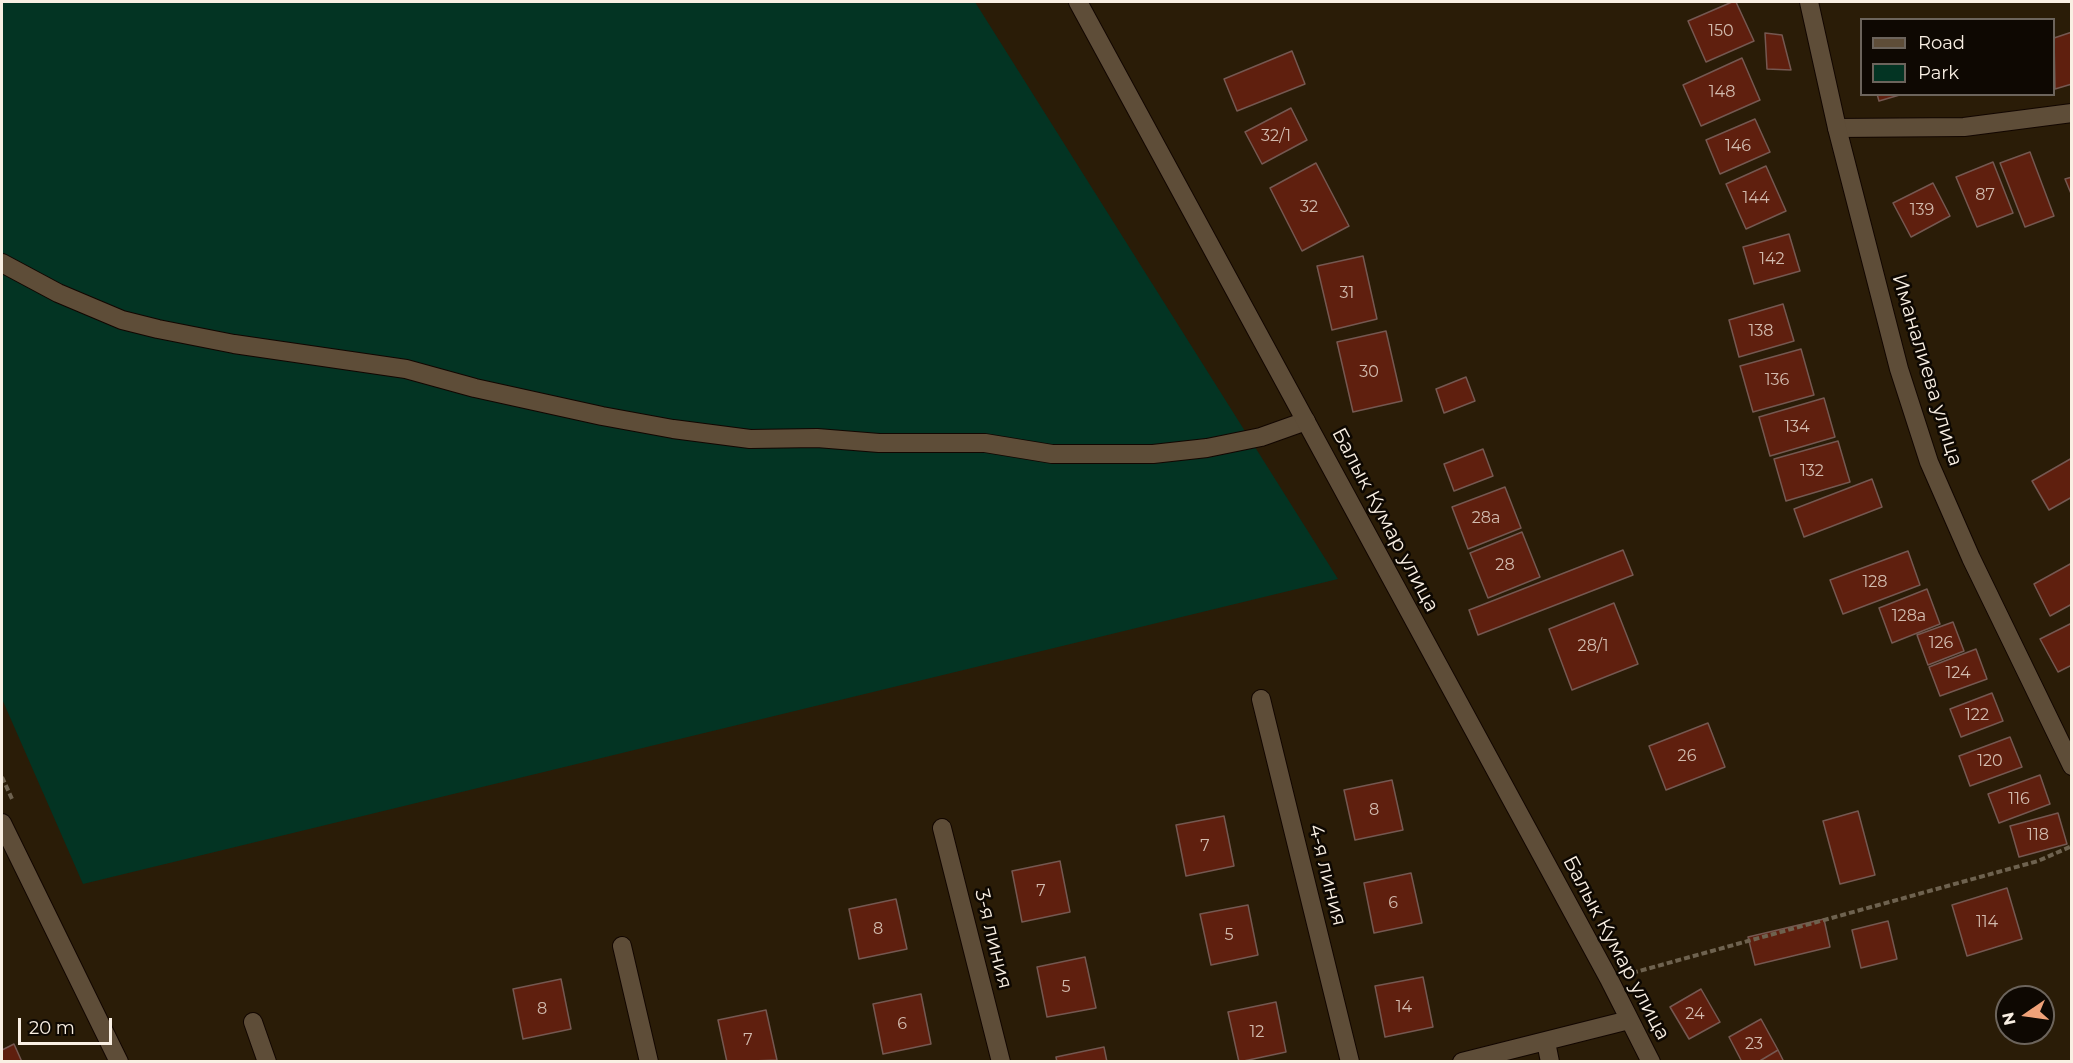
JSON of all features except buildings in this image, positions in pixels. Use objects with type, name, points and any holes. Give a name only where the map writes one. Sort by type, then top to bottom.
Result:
[{"type":"street","name":"Балык Кумар улица","points":[[1078,2],[1609,979],[1651,1062]]},
{"type":"street","name":"Иманалиева улица","points":[[1809,2],[1837,128],[1899,369],[1929,462],[1971,558],[2072,766]]},
{"type":"street","points":[[1837,128],[1964,127],[2072,113]]},
{"type":"street","points":[[2,263],[58,293],[122,320],[158,329],[234,344],[406,369],[475,388],[602,416],[672,429],[750,439],[817,438],[879,442],[965,442],[1052,454],[1153,454],[1207,448],[1261,437],[1306,421]]},
{"type":"street","name":"4-я линия","points":[[1261,699],[1350,1062]]},
{"type":"street","points":[[2,823],[119,1062]]},
{"type":"street","name":"3-я линия","points":[[942,828],[1001,1062]]},
{"type":"street","points":[[622,946],[649,1062]]},
{"type":"street","points":[[1462,1062],[1629,1020]]},
{"type":"street","points":[[253,1022],[267,1062]]},
{"type":"street","points":[[1546,1042],[1551,1062]]},
{"type":"path","points":[[1609,979],[2038,861],[2072,846]]},
{"type":"green space","points":[[2,2],[975,2],[1338,579],[83,884],[2,699]]}]
